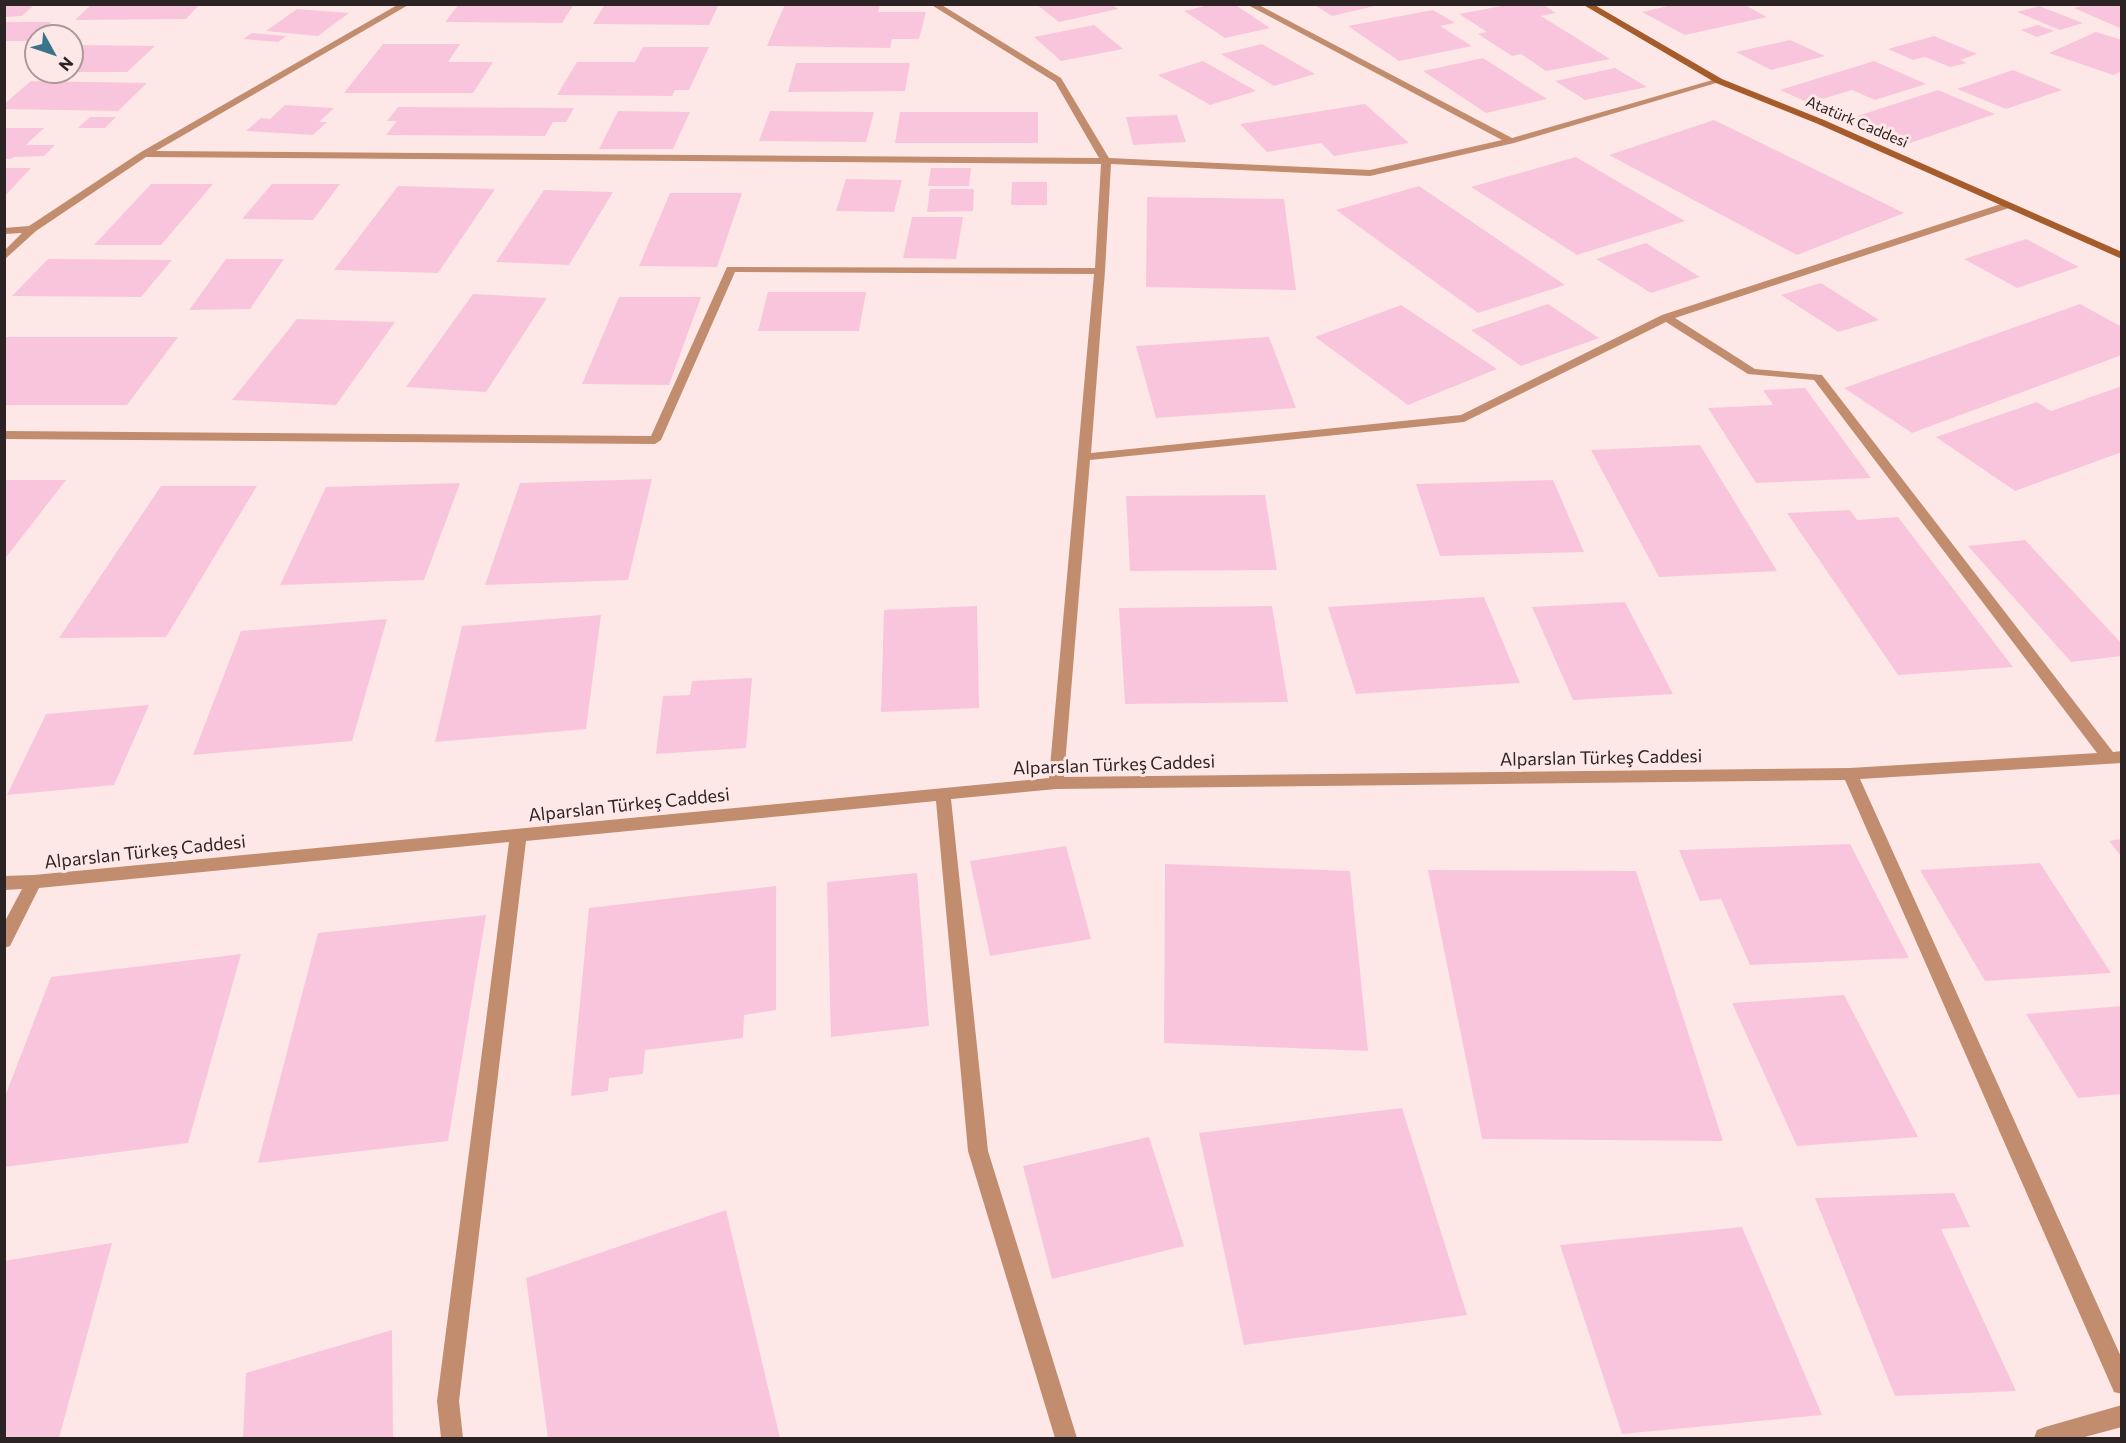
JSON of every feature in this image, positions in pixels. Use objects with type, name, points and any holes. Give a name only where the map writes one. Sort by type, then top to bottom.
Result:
[{"type":"street","points":[[4,257],[32,229],[144,154],[406,4]]},
{"type":"street","points":[[934,4],[1058,80],[1106,161],[1100,271],[1056,783]]},
{"type":"street","points":[[1250,4],[1510,141]]},
{"type":"street","name":"Atatürk Caddesi","points":[[1587,5],[1719,81],[1832,127],[2121,256]]},
{"type":"street","points":[[144,154],[1106,161],[1370,173],[1510,141],[1719,81]]},
{"type":"street","points":[[1084,457],[1464,418],[1666,317],[2008,206]]},
{"type":"street","points":[[4,231],[32,229]]},
{"type":"street","points":[[4,435],[656,440],[731,269],[1100,271]]},
{"type":"street","points":[[1666,317],[1752,372],[1818,377],[2115,758]]},
{"type":"street","name":"Alparslan Türkeş Caddesi","points":[[4,883],[518,836],[1056,783],[1850,774],[2115,758]]},
{"type":"street","points":[[1850,774],[2121,1384]]},
{"type":"street","points":[[943,795],[978,1151],[1066,1438]]},
{"type":"street","points":[[452,1438],[448,1401],[518,836]]},
{"type":"street","points":[[4,941],[34,882]]},
{"type":"street","points":[[2045,1438],[2121,1416]]},
{"type":"building","points":[[4,4],[35,4],[22,16],[4,17]]},
{"type":"building","points":[[92,4],[200,4],[186,19],[75,20]]},
{"type":"building","points":[[459,4],[574,4],[562,23],[445,22]]},
{"type":"building","points":[[605,4],[719,4],[709,25],[593,24]]},
{"type":"building","points":[[785,4],[880,5],[878,12],[926,12],[919,39],[892,39],[890,48],[767,46]]},
{"type":"building","points":[[1036,4],[1111,4],[1118,9],[1059,22]]},
{"type":"building","points":[[1213,4],[1234,4],[1270,28],[1225,38],[1184,11]]},
{"type":"building","points":[[1313,4],[1379,4],[1379,5],[1332,16]]},
{"type":"building","points":[[1512,4],[1542,4],[1556,13],[1541,16],[1610,59],[1546,71],[1521,54],[1512,56],[1478,34],[1487,32],[1459,14]]},
{"type":"building","points":[[1677,4],[1743,4],[1767,17],[1685,35],[1642,12]]},
{"type":"building","points":[[2090,4],[2122,4],[2122,29],[2074,8]]},
{"type":"building","points":[[2039,6],[2083,23],[2060,30],[2017,12]]},
{"type":"building","points":[[297,9],[349,13],[318,36],[266,31]]},
{"type":"building","points":[[1433,10],[1455,23],[1440,26],[1472,46],[1399,61],[1348,26]]},
{"type":"building","points":[[4,22],[52,22],[49,24],[24,24],[24,41],[4,41]]},
{"type":"building","points":[[1094,25],[1123,49],[1061,61],[1034,37]]},
{"type":"building","points":[[2038,25],[2054,31],[2037,37],[2021,30]]},
{"type":"building","points":[[2096,32],[2122,40],[2122,71],[2113,75],[2049,53]]},
{"type":"building","points":[[252,33],[286,36],[278,42],[243,39]]},
{"type":"building","points":[[1934,36],[1977,54],[1960,60],[1967,63],[1950,67],[1925,57],[1913,60],[1888,49]]},
{"type":"building","points":[[1790,40],[1825,56],[1771,70],[1736,52]]},
{"type":"building","points":[[383,44],[460,44],[448,62],[493,62],[473,93],[344,93]]},
{"type":"building","points":[[1262,44],[1315,74],[1274,86],[1221,54]]},
{"type":"building","points":[[84,45],[155,46],[127,72],[84,72]]},
{"type":"building","points":[[643,47],[709,47],[689,90],[675,90],[672,96],[557,95],[577,62],[635,62]]},
{"type":"building","points":[[1483,58],[1547,99],[1486,113],[1423,71]]},
{"type":"building","points":[[1203,61],[1256,91],[1210,105],[1158,75]]},
{"type":"building","points":[[1874,61],[1926,84],[1875,100],[1852,90],[1809,103],[1780,90]]},
{"type":"building","points":[[796,63],[910,63],[905,91],[788,92]]},
{"type":"building","points":[[1615,68],[1647,87],[1585,100],[1555,81]]},
{"type":"building","points":[[2013,70],[2062,90],[2006,109],[1957,89]]},
{"type":"building","points":[[147,83],[118,111],[4,109],[4,104],[27,84]]},
{"type":"building","points":[[1938,90],[1995,114],[1904,145],[1848,119]]},
{"type":"building","points":[[1365,104],[1409,143],[1334,156],[1321,143],[1267,152],[1240,124]]},
{"type":"building","points":[[285,105],[334,108],[319,122],[327,122],[313,135],[246,131],[261,118],[270,119]]},
{"type":"building","points":[[398,107],[574,108],[566,122],[553,122],[545,136],[386,135],[397,121],[387,121]]},
{"type":"building","points":[[618,111],[690,112],[673,149],[599,149]]},
{"type":"building","points":[[770,111],[874,112],[866,142],[759,141]]},
{"type":"building","points":[[900,112],[1038,112],[1038,143],[895,143]]},
{"type":"building","points":[[1177,115],[1186,142],[1133,145],[1126,117]]},
{"type":"building","points":[[90,117],[116,117],[105,128],[78,128]]},
{"type":"building","points":[[1714,120],[1904,213],[1797,255],[1609,155]]},
{"type":"building","points":[[4,128],[44,128],[26,145],[55,145],[44,156],[4,159]]},
{"type":"building","points":[[1576,157],[1685,221],[1577,255],[1471,187]]},
{"type":"building","points":[[4,168],[31,168],[4,197]]},
{"type":"building","points":[[931,168],[971,168],[969,186],[928,186]]},
{"type":"building","points":[[846,179],[902,180],[894,212],[836,211]]},
{"type":"building","points":[[1012,182],[1047,182],[1047,205],[1011,205]]},
{"type":"building","points":[[151,184],[213,184],[161,245],[94,245]]},
{"type":"building","points":[[272,184],[340,184],[313,220],[242,219]]},
{"type":"building","points":[[398,186],[495,189],[438,273],[334,270]]},
{"type":"building","points":[[1419,186],[1565,285],[1478,313],[1336,210]]},
{"type":"building","points":[[930,189],[974,189],[973,211],[927,212]]},
{"type":"building","points":[[544,190],[613,192],[569,265],[496,262]]},
{"type":"building","points":[[670,193],[742,193],[717,267],[639,266]]},
{"type":"building","points":[[1147,197],[1284,199],[1296,290],[1146,287]]},
{"type":"building","points":[[912,217],[963,217],[956,259],[903,258]]},
{"type":"building","points":[[2026,239],[2079,267],[2017,288],[1964,259]]},
{"type":"building","points":[[1646,243],[1700,277],[1651,293],[1596,259]]},
{"type":"building","points":[[48,259],[172,260],[141,297],[12,296]]},
{"type":"building","points":[[226,259],[284,259],[250,309],[189,310]]},
{"type":"building","points":[[1821,283],[1879,320],[1838,332],[1781,295]]},
{"type":"building","points":[[768,292],[866,292],[859,331],[758,331]]},
{"type":"building","points":[[473,294],[547,298],[486,392],[406,387]]},
{"type":"building","points":[[619,297],[701,297],[669,385],[582,384]]},
{"type":"building","points":[[1548,304],[1599,338],[1521,366],[1471,330]]},
{"type":"building","points":[[2080,304],[2122,327],[2122,355],[1912,433],[1844,388]]},
{"type":"building","points":[[1401,305],[1497,369],[1408,405],[1315,337]]},
{"type":"building","points":[[297,319],[395,322],[336,405],[232,400]]},
{"type":"building","points":[[4,337],[178,337],[127,405],[4,405]]},
{"type":"building","points":[[1269,337],[1296,408],[1156,418],[1136,346]]},
{"type":"building","points":[[2122,386],[2122,452],[2015,491],[1936,437],[2037,402],[2051,411]]},
{"type":"building","points":[[1805,388],[1871,478],[1756,483],[1708,408],[1773,405],[1763,390]]},
{"type":"building","points":[[1700,445],[1777,571],[1659,577],[1591,450]]},
{"type":"building","points":[[652,479],[628,580],[485,585],[520,483]]},
{"type":"building","points":[[4,480],[66,480],[4,560]]},
{"type":"building","points":[[1553,480],[1584,552],[1440,556],[1416,484]]},
{"type":"building","points":[[460,483],[424,580],[280,585],[326,487]]},
{"type":"building","points":[[161,486],[257,486],[166,637],[59,638]]},
{"type":"building","points":[[1265,495],[1277,570],[1130,571],[1126,496]]},
{"type":"building","points":[[1850,510],[1857,520],[1898,517],[2013,667],[1898,675],[1787,513]]},
{"type":"building","points":[[2025,540],[2122,644],[2122,656],[2071,662],[1968,546]]},
{"type":"building","points":[[1484,597],[1520,683],[1356,694],[1328,607]]},
{"type":"building","points":[[1625,602],[1673,694],[1573,700],[1532,607]]},
{"type":"building","points":[[977,606],[979,708],[881,712],[884,610]]},
{"type":"building","points":[[1272,606],[1288,702],[1125,704],[1119,608]]},
{"type":"building","points":[[601,615],[586,729],[435,742],[462,626]]},
{"type":"building","points":[[387,619],[352,741],[193,755],[241,631]]},
{"type":"building","points":[[752,678],[746,748],[656,754],[663,696],[690,695],[692,681]]},
{"type":"building","points":[[149,705],[114,785],[7,795],[46,714]]},
{"type":"building","points":[[2122,839],[2122,857],[2109,841]]},
{"type":"building","points":[[1850,844],[1909,958],[1750,965],[1721,899],[1700,901],[1679,850]]},
{"type":"building","points":[[1066,846],[1091,939],[990,956],[970,861]]},
{"type":"building","points":[[2040,863],[2111,973],[1985,981],[1920,870]]},
{"type":"building","points":[[1165,864],[1350,871],[1368,1051],[1164,1043]]},
{"type":"building","points":[[1428,870],[1636,871],[1723,1141],[1482,1139]]},
{"type":"building","points":[[917,873],[929,1026],[831,1037],[827,882]]},
{"type":"building","points":[[776,886],[776,1010],[744,1015],[743,1038],[645,1050],[643,1074],[609,1078],[608,1091],[571,1096],[589,908]]},
{"type":"building","points":[[486,915],[448,1141],[258,1163],[318,933]]},
{"type":"building","points":[[241,954],[188,1143],[4,1167],[4,1099],[51,977]]},
{"type":"building","points":[[1844,995],[1918,1137],[1797,1146],[1732,1003]]},
{"type":"building","points":[[2122,1006],[2122,1094],[2078,1098],[2026,1014]]},
{"type":"building","points":[[1402,1108],[1467,1315],[1244,1345],[1199,1133]]},
{"type":"building","points":[[1149,1137],[1184,1246],[1052,1279],[1023,1166]]},
{"type":"building","points":[[1954,1193],[1970,1227],[1941,1229],[2016,1391],[1895,1396],[1815,1198]]},
{"type":"building","points":[[726,1210],[780,1438],[548,1438],[526,1278]]},
{"type":"building","points":[[1742,1227],[1822,1415],[1622,1434],[1560,1245]]},
{"type":"building","points":[[112,1243],[59,1438],[4,1438],[4,1261]]},
{"type":"building","points":[[392,1330],[393,1438],[243,1438],[246,1373]]}]
